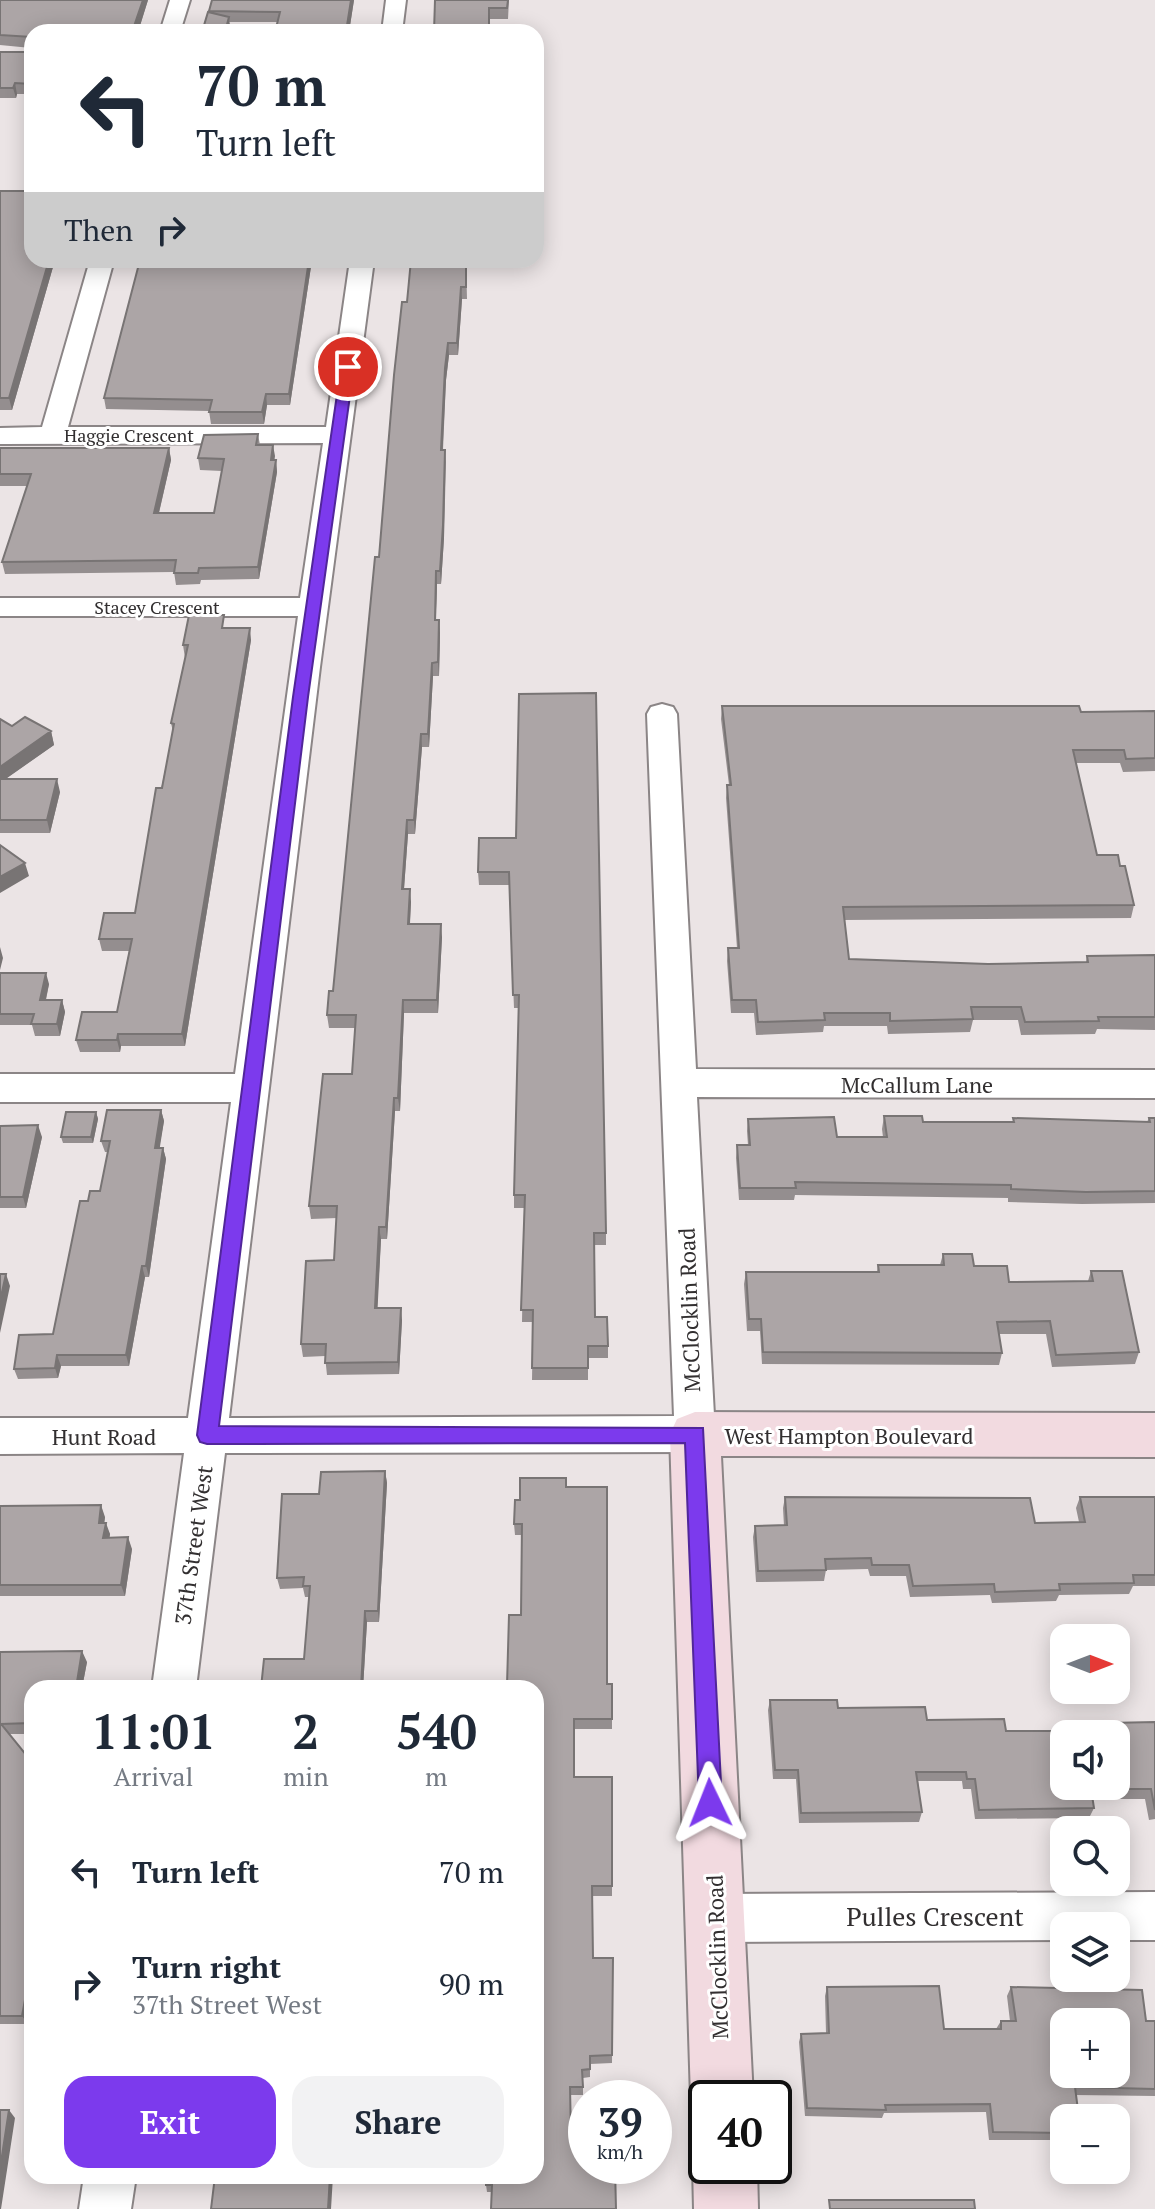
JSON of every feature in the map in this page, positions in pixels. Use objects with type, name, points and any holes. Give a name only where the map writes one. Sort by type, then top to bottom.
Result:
[{"type":"street","points":[[172,24],[180,0]]},
{"type":"street","points":[[393,24],[396,0]]},
{"type":"street","name":"Haggie Crescent","points":[[100,268],[53,435],[339,435]]},
{"type":"street","name":"37th Street West","points":[[175,1680],[250,1088],[361,268]]},
{"type":"street","points":[[0,436],[53,435]]},
{"type":"street","name":"Stacey Crescent","points":[[0,607],[314,607]]},
{"type":"street","name":"McClocklin Road","points":[[662,714],[721,2080]]},
{"type":"street","name":"McCallum Lane","points":[[680,1083],[1155,1084]]},
{"type":"street","points":[[0,1088],[250,1088]]},
{"type":"street","name":"West Hampton Boulevard","points":[[207,1435],[1155,1435]]},
{"type":"street","name":"Hunt Road","points":[[0,1436],[207,1435]]},
{"type":"street","name":"Pulles Crescent","points":[[715,1918],[1155,1916]]},
{"type":"street","points":[[105,2209],[109,2184]]},
{"type":"street","points":[[725,2184],[726,2209]]},
{"type":"building","points":[[0,0],[143,0],[135,24],[24,24],[24,36],[0,35]]},
{"type":"building","points":[[212,0],[351,0],[347,24],[277,24],[280,12],[209,11]]},
{"type":"building","points":[[435,0],[508,0],[507,8],[489,8],[489,24],[434,24]]},
{"type":"building","points":[[208,12],[229,17],[227,24],[204,24]]},
{"type":"building","points":[[0,52],[24,52],[24,84],[0,88]]},
{"type":"building","points":[[0,191],[24,191],[24,268],[47,268],[9,398],[0,398]]},
{"type":"building","points":[[138,268],[308,268],[289,394],[266,394],[262,412],[209,412],[212,400],[104,398]]},
{"type":"building","points":[[410,268],[466,268],[466,287],[461,287],[457,343],[448,343],[445,368],[441,450],[445,450],[443,525],[440,571],[436,571],[438,662],[432,663],[428,734],[421,734],[414,820],[407,820],[402,889],[410,889],[408,924],[441,924],[437,1000],[403,1000],[398,1098],[394,1098],[386,1227],[379,1227],[375,1308],[401,1308],[398,1362],[325,1363],[326,1344],[301,1344],[306,1261],[334,1260],[337,1206],[309,1206],[323,1074],[352,1074],[356,1015],[327,1015],[329,991],[333,991],[375,557],[379,557],[402,302],[407,302]]},
{"type":"building","points":[[258,434],[256,445],[273,445],[271,460],[276,460],[258,567],[199,568],[198,573],[174,573],[176,560],[2,562],[31,474],[0,474],[0,448],[169,448],[154,513],[214,513],[224,459],[198,458],[204,435]]},
{"type":"building","points":[[189,615],[224,615],[222,628],[250,628],[182,1034],[118,1034],[117,1040],[76,1040],[82,1012],[117,1012],[132,939],[99,939],[104,913],[135,913],[156,788],[162,788],[174,724],[171,723],[188,645],[183,645]]},
{"type":"building","points":[[596,693],[606,1233],[594,1233],[595,1317],[607,1317],[608,1346],[588,1346],[588,1368],[532,1368],[533,1310],[521,1310],[525,1195],[514,1195],[519,995],[513,995],[509,872],[478,872],[479,838],[516,838],[519,694]]},
{"type":"building","points":[[722,706],[1079,706],[1081,712],[1155,711],[1155,758],[1126,759],[1124,750],[1073,750],[1097,855],[1118,855],[1120,866],[1125,866],[1134,905],[843,907],[849,959],[988,964],[1088,962],[1087,956],[1155,955],[1155,1017],[1025,1022],[1021,1007],[971,1007],[973,1019],[890,1021],[890,1013],[824,1013],[825,1020],[758,1022],[756,1000],[732,1000],[728,948],[739,948],[727,785],[731,785]]},
{"type":"building","points":[[25,717],[51,731],[0,767],[0,719],[12,726]]},
{"type":"building","points":[[0,779],[57,779],[47,820],[0,820]]},
{"type":"building","points":[[0,845],[25,863],[0,877]]},
{"type":"building","points":[[0,973],[46,973],[40,1000],[62,1000],[57,1024],[31,1024],[34,1014],[0,1014]]},
{"type":"building","points":[[107,1110],[161,1110],[155,1148],[163,1148],[146,1266],[142,1266],[126,1355],[57,1355],[55,1368],[14,1369],[19,1335],[53,1334],[80,1201],[88,1201],[90,1191],[100,1191],[110,1141],[101,1141]]},
{"type":"building","points":[[66,1112],[96,1112],[91,1137],[61,1137]]},
{"type":"building","points":[[884,1116],[922,1116],[923,1122],[1014,1122],[1013,1118],[1150,1122],[1149,1118],[1155,1118],[1155,1191],[1086,1192],[1011,1189],[1011,1185],[795,1182],[796,1188],[740,1188],[737,1145],[750,1145],[748,1119],[834,1117],[837,1137],[887,1137]]},
{"type":"building","points":[[38,1125],[23,1197],[0,1197],[0,1126]]},
{"type":"building","points":[[943,1254],[972,1254],[974,1266],[1007,1266],[1009,1282],[1093,1281],[1091,1271],[1122,1271],[1139,1352],[1056,1355],[1050,1321],[997,1322],[1002,1353],[763,1352],[761,1319],[749,1319],[746,1272],[879,1272],[878,1265],[944,1265]]},
{"type":"building","points":[[0,1274],[6,1274],[0,1301]]},
{"type":"building","points":[[385,1471],[378,1611],[365,1611],[361,1680],[262,1680],[264,1659],[304,1659],[310,1586],[303,1586],[304,1577],[277,1578],[282,1494],[319,1494],[321,1472]]},
{"type":"building","points":[[520,1478],[566,1478],[566,1487],[607,1487],[607,1684],[612,1684],[612,1719],[574,1719],[574,1777],[612,1777],[612,1886],[592,1886],[593,1958],[613,1958],[612,2055],[590,2056],[590,2069],[582,2070],[583,2080],[568,2080],[568,2184],[615,2184],[616,2209],[491,2209],[492,2185],[486,2185],[544,2184],[544,1680],[507,1680],[509,1615],[521,1615],[522,1524],[514,1524],[515,1500],[520,1500]]},
{"type":"building","points":[[785,1497],[1030,1498],[1035,1523],[1085,1522],[1080,1497],[1155,1497],[1155,1575],[1133,1575],[1134,1583],[1059,1584],[1060,1590],[995,1592],[994,1584],[913,1586],[909,1565],[872,1565],[871,1558],[825,1559],[826,1570],[758,1571],[755,1526],[787,1525]]},
{"type":"building","points":[[101,1505],[99,1523],[106,1523],[103,1538],[128,1537],[121,1585],[0,1585],[0,1506]]},
{"type":"building","points":[[82,1651],[77,1680],[24,1680],[24,1723],[1,1724],[24,1752],[22,2016],[0,2016],[0,1652]]},
{"type":"building","points":[[770,1700],[837,1700],[838,1708],[925,1707],[927,1720],[1004,1719],[1006,1731],[1050,1731],[1050,1800],[1093,1800],[1094,1808],[979,1810],[975,1779],[967,1779],[966,1772],[916,1772],[922,1812],[801,1813],[798,1770],[775,1770]]},
{"type":"building","points":[[1155,1722],[1155,1810],[1151,1789],[1130,1789],[1130,1723]]},
{"type":"building","points":[[939,1986],[944,2029],[1001,2029],[1001,2021],[1016,2021],[1011,1987],[1050,1988],[1050,1992],[1142,1990],[1146,2021],[1155,2021],[1155,2089],[1115,2088],[1130,2088],[1130,2008],[1050,2008],[1050,2088],[1075,2088],[1077,2104],[1050,2104],[1050,2133],[993,2132],[990,2104],[885,2105],[886,2110],[807,2108],[801,2034],[829,2033],[827,1987]]},
{"type":"building","points":[[0,2110],[9,2110],[0,2169]]},
{"type":"building","points":[[214,2184],[330,2184],[328,2209],[211,2209]]},
{"type":"building","points":[[829,2200],[974,2200],[975,2209],[830,2209]]},
{"type":"route","points":[[348,367],[254,1053],[207,1435],[695,1434],[710,1803]]}]
